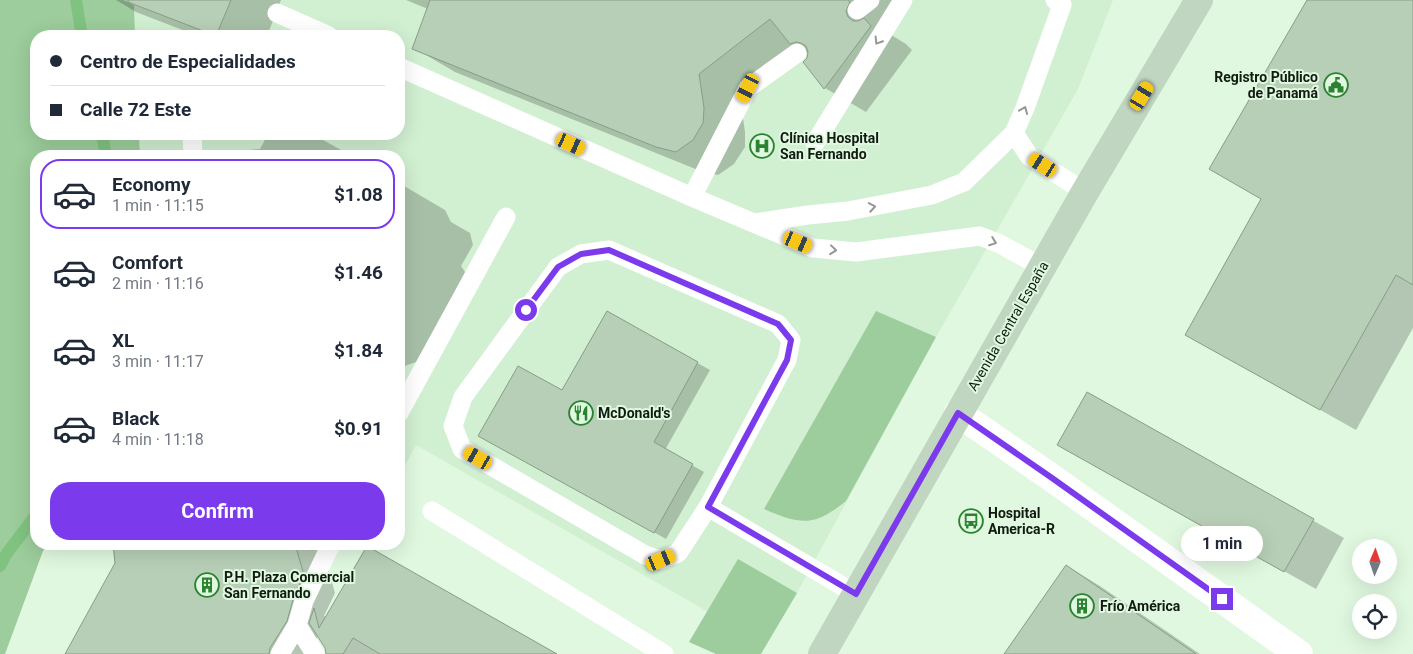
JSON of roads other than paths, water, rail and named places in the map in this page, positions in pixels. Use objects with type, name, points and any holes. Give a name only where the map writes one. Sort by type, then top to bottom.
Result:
[{"type":"main road","name":"Avenida Central España","points":[[822,654],[1085,192],[1199,0]]},
{"type":"street","points":[[958,413],[1299,654]]},
{"type":"lane","points":[[815,143],[903,0]]},
{"type":"lane","points":[[754,223],[848,211],[932,196],[964,182],[1014,133],[1025,108],[1060,2]]},
{"type":"lane","points":[[277,13],[316,30]]},
{"type":"lane","points":[[692,197],[748,88],[797,54]]},
{"type":"lane","points":[[405,70],[692,197],[813,248],[856,252],[980,236],[1000,244],[1042,267]]},
{"type":"lane","points":[[1014,133],[1029,156],[1085,192]]},
{"type":"lane","points":[[405,401],[506,217]]},
{"type":"lane","points":[[609,250],[778,324],[791,340],[787,360],[708,507],[678,553],[661,560],[645,555],[462,449],[453,426],[463,398],[558,267],[581,254],[609,250]]},
{"type":"lane","points":[[708,507],[856,594]]},
{"type":"lane","points":[[432,511],[664,654]]},
{"type":"lane","points":[[280,654],[297,625],[304,601],[329,550]]},
{"type":"lane","points":[[297,625],[315,654]]},
{"type":"waterway","points":[[76,0],[81,30]]},
{"type":"waterway","points":[[103,140],[105,150]]},
{"type":"waterway","points":[[0,566],[7,553],[30,523]]},
{"type":"place","name":"Registro Público de Panamá","points":[[1336,85]]},
{"type":"place","name":"Clínica Hospital San Fernando","points":[[762,146]]},
{"type":"place","name":"McDonald's","points":[[581,413]]},
{"type":"place","name":"Hospital America-R","points":[[971,521]]},
{"type":"place","name":"P.H. Plaza Comercial San Fernando","points":[[207,585]]},
{"type":"place","name":"Frío América","points":[[1082,606]]}]
